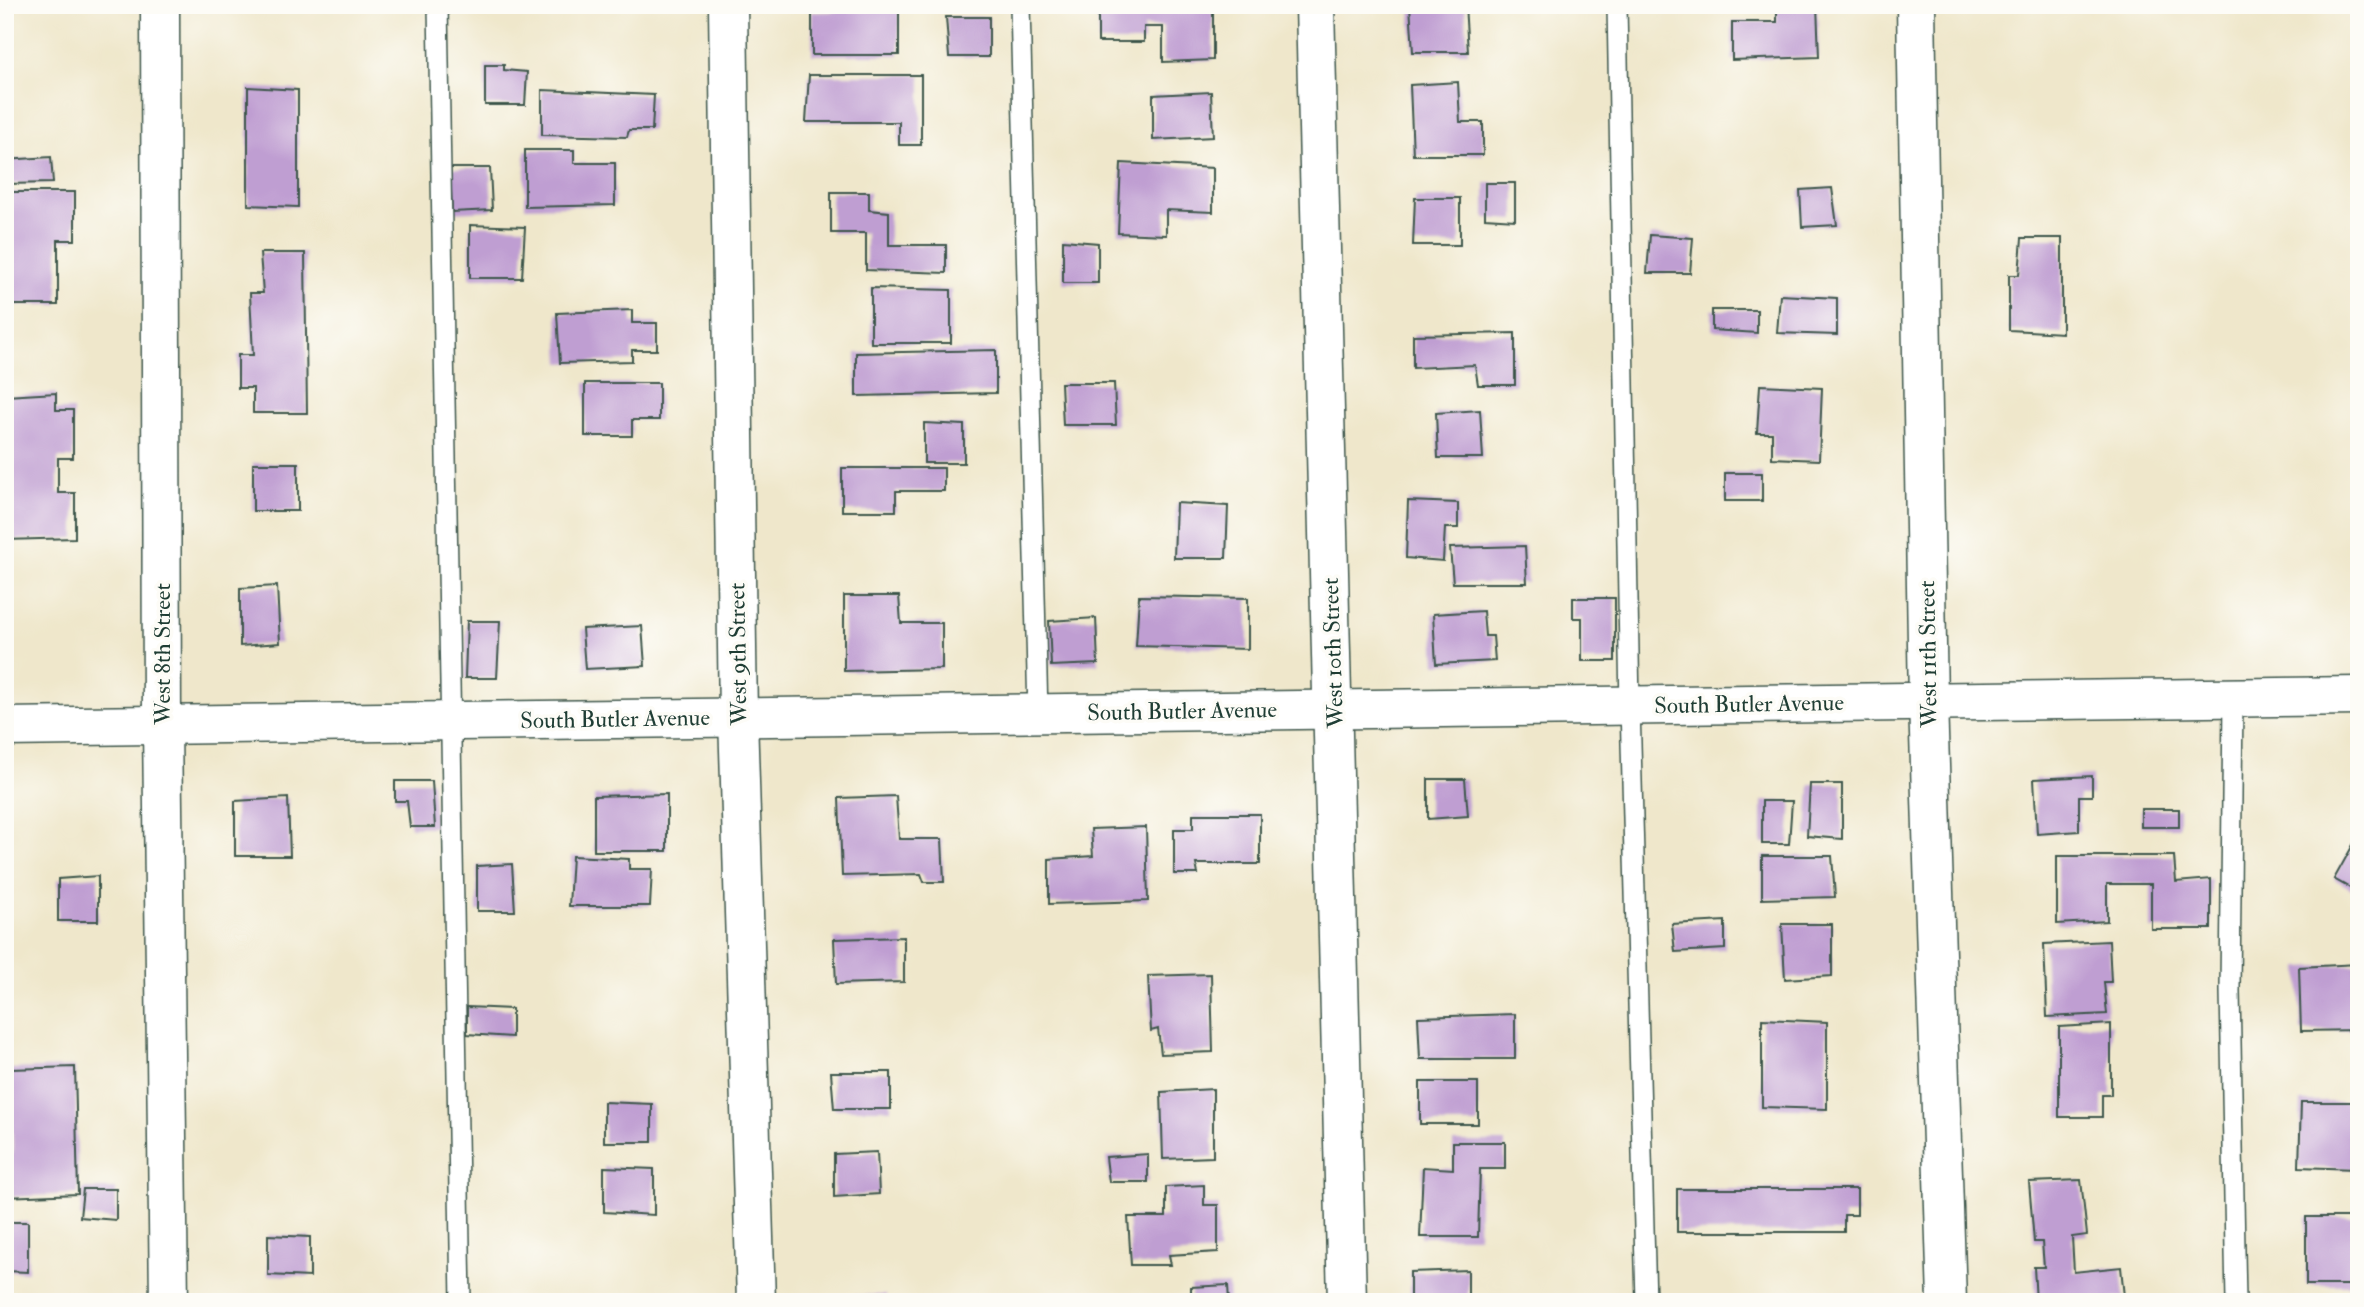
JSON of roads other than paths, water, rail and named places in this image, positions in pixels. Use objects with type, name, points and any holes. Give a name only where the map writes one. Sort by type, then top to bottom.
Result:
[{"type":"street","name":"West 8th Street","points":[[160,5],[162,725],[169,1302]]},
{"type":"street","name":"West 9th Street","points":[[728,5],[738,717],[756,1302]]},
{"type":"street","name":"West 10th Street","points":[[1315,5],[1335,709],[1347,1302]]},
{"type":"street","name":"West 11th Street","points":[[1916,5],[1928,702],[1947,1302]]},
{"type":"street","name":"South Butler Avenue","points":[[5,727],[2359,696]]},
{"type":"lane","points":[[438,5],[461,1302]]},
{"type":"lane","points":[[1020,5],[1038,713]]},
{"type":"lane","points":[[1617,5],[1630,706],[1646,1302]]},
{"type":"lane","points":[[2233,698],[2230,990],[2236,1302]]}]
